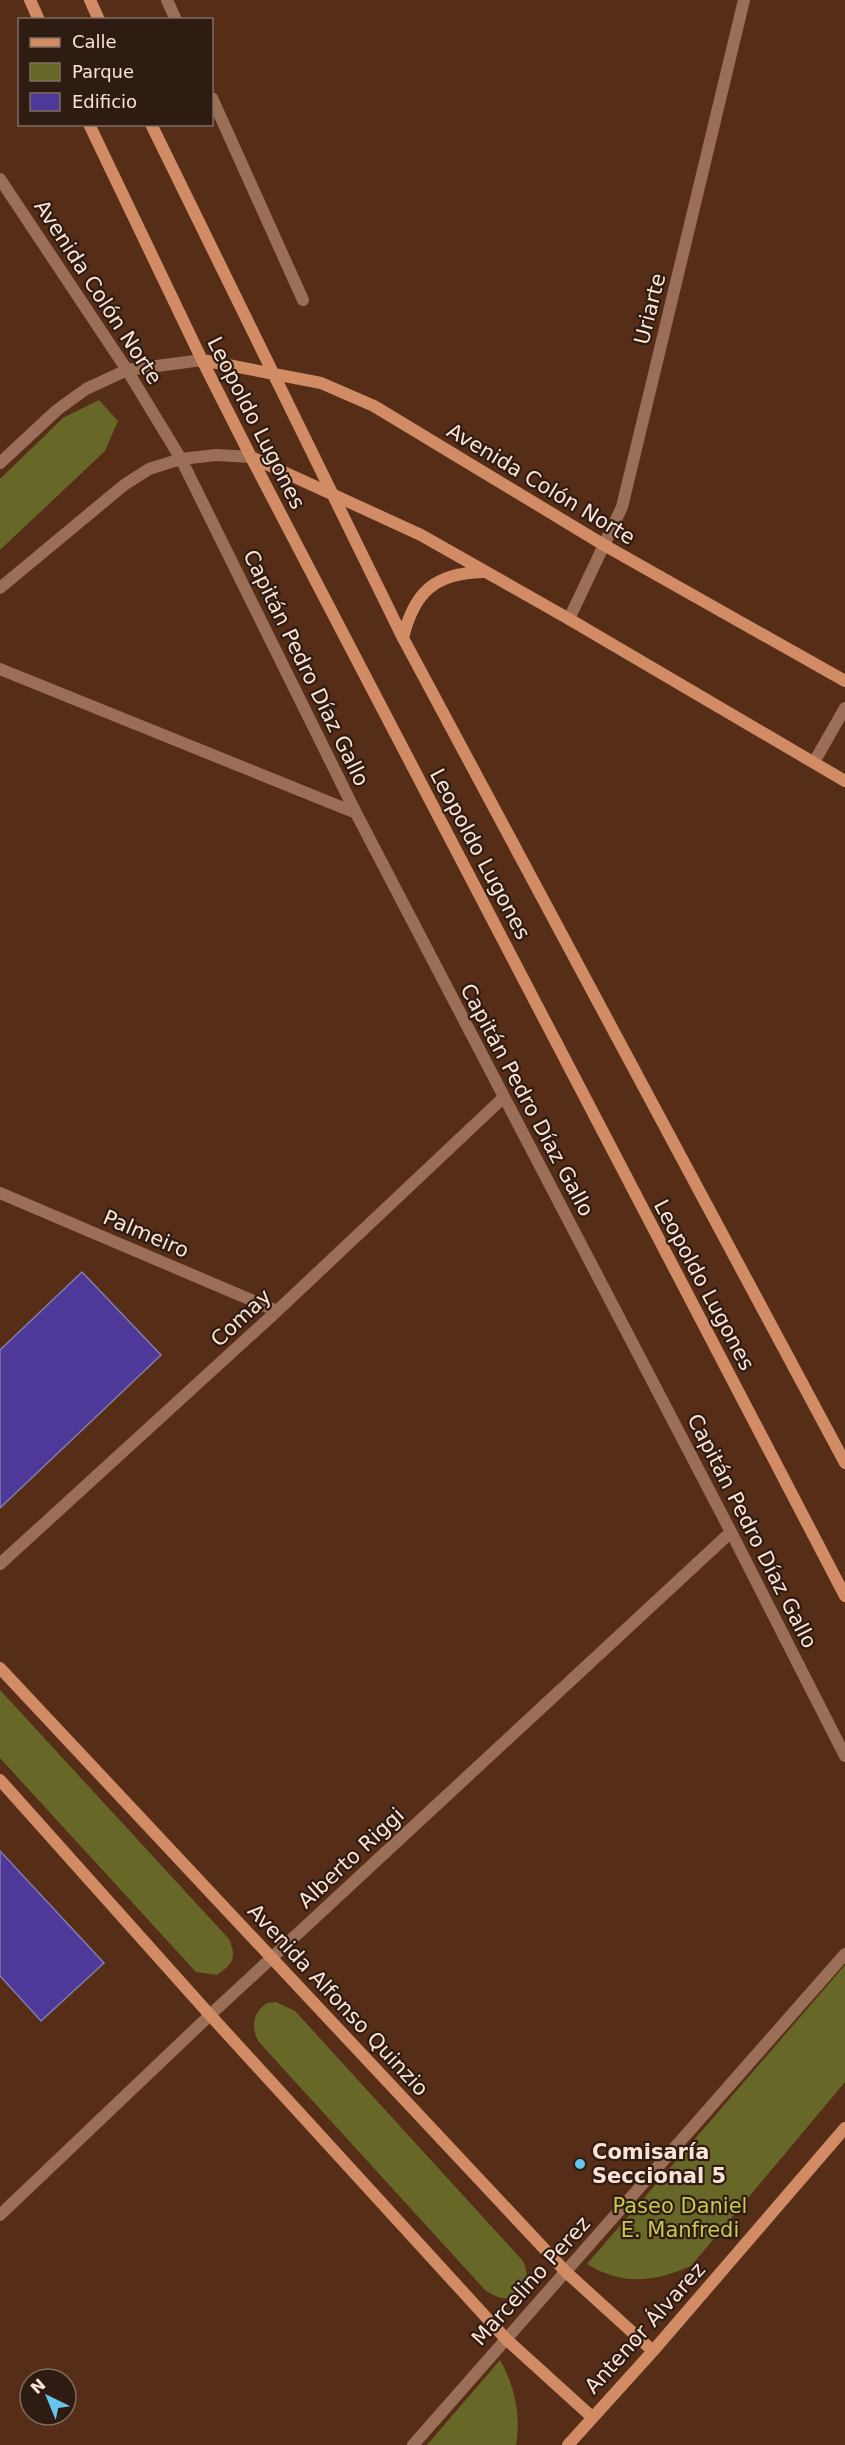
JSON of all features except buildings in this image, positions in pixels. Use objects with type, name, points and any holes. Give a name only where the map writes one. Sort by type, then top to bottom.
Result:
[{"type":"main road","points":[[30,0],[38,18]]},
{"type":"main road","points":[[90,0],[98,18]]},
{"type":"main road","name":"Leopoldo Lugones","points":[[90,126],[250,457],[845,1596]]},
{"type":"main road","name":"Leopoldo Lugones","points":[[152,126],[403,638],[845,1463]]},
{"type":"main road","name":"Avenida Colón Norte","points":[[202,360],[321,383],[374,406],[604,545],[845,681]]},
{"type":"main road","points":[[250,457],[421,535],[845,781]]},
{"type":"main road","points":[[403,638],[409,615],[422,596],[440,581],[462,573],[486,572]]},
{"type":"main road","name":"Avenida Alfonso Quinzio","points":[[0,1668],[566,2272],[653,2351]]},
{"type":"main road","points":[[0,1780],[210,2015],[506,2339],[592,2417]]},
{"type":"main road","name":"Antenor Álvarez","points":[[568,2445],[653,2351],[845,2128]]},
{"type":"street","points":[[167,0],[175,18]]},
{"type":"street","name":"Uriarte","points":[[569,619],[622,507],[744,0]]},
{"type":"street","points":[[213,100],[303,300]]},
{"type":"street","name":"Avenida Colón Norte","points":[[0,179],[127,370],[181,459]]},
{"type":"street","points":[[0,463],[57,410],[86,389],[127,370],[202,360]]},
{"type":"street","points":[[0,588],[124,485],[149,469],[181,459],[216,455],[250,457]]},
{"type":"street","name":"Capitán Pedro Díaz Gallo","points":[[181,459],[356,813],[731,1532],[845,1756]]},
{"type":"street","points":[[0,669],[356,813]]},
{"type":"street","points":[[814,762],[845,708]]},
{"type":"street","name":"Comay","points":[[0,1564],[277,1311],[504,1097]]},
{"type":"street","name":"Palmeiro","points":[[0,1193],[277,1311]]},
{"type":"street","name":"Alberto Riggi","points":[[0,2215],[210,2015],[731,1532]]},
{"type":"street","name":"Marcelino Perez","points":[[413,2445],[845,1954]]},
{"type":"green space","points":[[99,400],[118,421],[105,451],[0,550],[0,479],[63,418]]},
{"type":"green space","points":[[0,1690],[229,1939],[233,1951],[232,1960],[217,1975],[196,1972],[0,1758]]},
{"type":"green space","name":"Paseo Daniel E. Manfredi","points":[[845,1965],[845,2082],[691,2266],[664,2276],[626,2279],[600,2271],[587,2264]]},
{"type":"green space","points":[[276,2002],[295,2011],[523,2261],[527,2275],[521,2292],[510,2298],[502,2298],[485,2290],[258,2041],[254,2030],[256,2015],[267,2003]]},
{"type":"green space","points":[[500,2360],[510,2380],[516,2401],[518,2422],[516,2445],[427,2445]]},
{"type":"place","name":"Comisaría Seccional 5","points":[[580,2164]]}]
